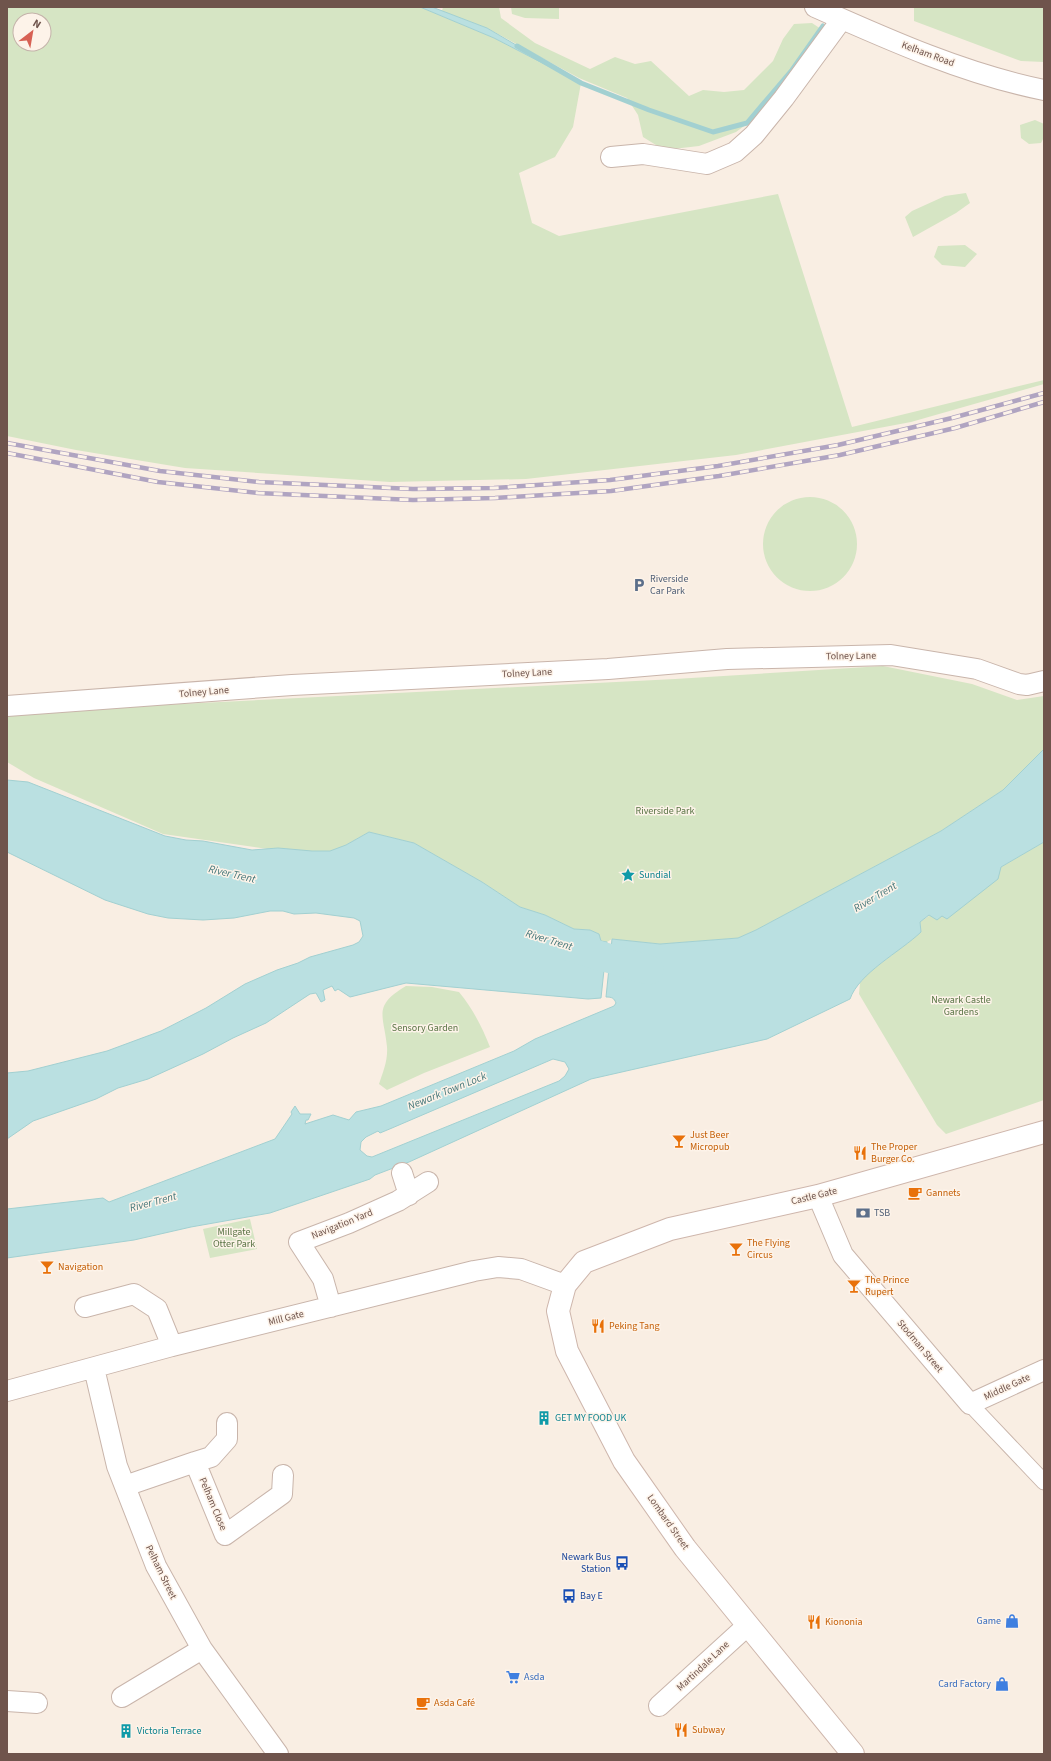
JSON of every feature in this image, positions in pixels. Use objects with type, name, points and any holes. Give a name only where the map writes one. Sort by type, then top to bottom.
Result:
[{"type":"main road","name":"Castle Gate","points":[[584,1262],[670,1230],[818,1196],[1044,1132]]},
{"type":"main road","name":"Lombard Street","points":[[584,1262],[566,1285],[558,1311],[567,1350],[624,1461],[685,1548],[853,1754]]},
{"type":"street","name":"Kelham Road","points":[[815,7],[903,45],[990,77],[1044,90]]},
{"type":"street","points":[[611,157],[643,154],[706,164],[735,152],[754,135],[784,98],[842,19]]},
{"type":"street","name":"Tolney Lane","points":[[7,706],[292,685],[608,669],[727,659],[884,655],[892,655],[969,668],[1019,684],[1027,685],[1044,681]]},
{"type":"street","points":[[402,1173],[408,1195]]},
{"type":"street","name":"Navigation Yard","points":[[330,1308],[323,1279],[299,1242],[349,1223],[408,1195],[428,1182]]},
{"type":"street","name":"Stodman Street","points":[[818,1196],[843,1255],[970,1404],[1044,1482]]},
{"type":"street","name":"Mill Gate","points":[[7,1391],[172,1346],[330,1308],[474,1271],[498,1267],[521,1269],[566,1285]]},
{"type":"street","points":[[85,1307],[134,1294],[157,1309],[172,1346]]},
{"type":"street","name":"Pelham Street","points":[[94,1368],[117,1466],[156,1566],[202,1649],[278,1754]]},
{"type":"street","name":"Middle Gate","points":[[970,1404],[1044,1370]]},
{"type":"street","points":[[125,1486],[211,1457],[227,1439],[227,1423]]},
{"type":"street","name":"Pelham Close","points":[[196,1462],[225,1535],[282,1494],[283,1475]]},
{"type":"street","name":"Martindale Lane","points":[[659,1706],[748,1625]]},
{"type":"street","points":[[122,1697],[202,1649]]},
{"type":"street","points":[[7,1701],[37,1703]]},
{"type":"green space","points":[[7,7],[420,7],[494,38],[581,83],[573,127],[555,157],[519,173],[532,223],[559,236],[778,194],[852,427],[1044,380],[1044,384],[911,422],[736,455],[526,479],[390,482],[185,468],[76,450],[7,436]]},
{"type":"green space","points":[[443,7],[499,7],[501,18],[535,43],[590,69],[615,57],[635,64],[651,61],[689,96],[703,90],[724,92],[744,90],[773,61],[783,39],[794,24],[812,23],[824,31],[800,67],[755,118],[736,132],[699,146],[664,150],[643,137],[638,115],[627,98],[579,78],[487,28],[442,11]]},
{"type":"green space","points":[[511,7],[559,7],[559,19],[525,18],[512,14]]},
{"type":"green space","points":[[914,7],[1044,7],[1044,62],[1021,61],[914,21]]},
{"type":"green space","points":[[1035,120],[1044,124],[1044,137],[1041,143],[1029,144],[1021,138],[1020,125]]},
{"type":"green space","points":[[966,193],[970,203],[956,213],[913,237],[905,217],[912,211],[945,196]]},
{"type":"green space","points":[[965,245],[977,254],[965,267],[942,265],[934,257],[938,246]]},
{"type":"green space","points":[[810,497],[828,501],[843,511],[853,526],[857,544],[853,562],[843,577],[828,587],[810,591],[792,587],[777,577],[767,562],[763,544],[767,526],[777,511],[792,501]]},
{"type":"green space","name":"Riverside Park","points":[[883,666],[972,684],[1017,700],[1044,696],[1044,749],[1003,790],[941,831],[756,930],[738,938],[660,944],[612,939],[607,942],[601,941],[599,934],[590,930],[574,929],[545,915],[520,907],[482,882],[414,843],[369,832],[335,850],[315,852],[276,848],[268,849],[163,834],[34,778],[7,762],[7,715],[120,707],[675,679]]},
{"type":"green space","name":"Newark Castle Gardens","points":[[1044,842],[1044,1100],[946,1134],[937,1125],[859,994],[860,983],[866,975],[921,932],[920,922],[1001,867]]},
{"type":"green space","name":"Sensory Garden","points":[[406,986],[432,987],[459,992],[477,1018],[490,1047],[424,1073],[387,1090],[379,1084],[387,1057],[386,1036],[383,1019],[384,1006],[388,999]]},
{"type":"green space","name":"Millgate Otter Park","points":[[250,1219],[257,1249],[210,1258],[203,1229]]},
{"type":"water","points":[[420,7],[432,7],[487,28],[581,83],[494,38]]},
{"type":"water","name":"Newark Town Lock","points":[[1044,749],[1044,842],[1001,867],[998,879],[947,919],[942,916],[937,920],[929,915],[920,922],[921,932],[862,980],[850,999],[767,1039],[591,1079],[409,1162],[375,1175],[370,1179],[270,1213],[191,1227],[134,1240],[7,1258],[7,1209],[103,1198],[109,1202],[275,1139],[292,1114],[291,1112],[295,1106],[300,1114],[311,1114],[308,1120],[306,1120],[305,1124],[333,1115],[349,1120],[356,1112],[381,1106],[514,1051],[535,1039],[614,1006],[616,1003],[614,999],[606,997],[612,939],[660,944],[738,938],[756,930],[941,831],[1003,790]],"holes":[[[553,1059],[565,1062],[569,1069],[565,1076],[559,1081],[372,1157],[367,1156],[360,1150],[361,1142],[366,1137],[378,1131],[380,1133]]]},
{"type":"water","points":[[7,780],[28,782],[165,836],[186,840],[203,841],[252,850],[278,848],[330,851],[346,845],[369,832],[414,843],[482,882],[520,907],[545,915],[574,929],[590,930],[599,934],[601,941],[607,942],[601,998],[588,999],[406,983],[350,997],[338,989],[335,991],[332,986],[323,990],[325,1000],[321,1002],[316,993],[310,994],[266,1023],[203,1054],[148,1079],[118,1088],[96,1099],[33,1121],[7,1139],[7,1073],[28,1071],[107,1051],[161,1031],[206,1008],[245,984],[310,957],[353,945],[359,942],[363,936],[360,921],[354,918],[316,913],[294,914],[283,911],[270,911],[234,918],[203,920],[168,918],[148,914],[105,900],[7,852]]},
{"type":"waterway","points":[[517,46],[581,83],[649,110],[713,132],[747,123],[792,70],[823,26]]},
{"type":"waterway","name":"River Trent","points":[[567,946],[649,970]]},
{"type":"railway","points":[[7,443],[160,471],[259,482],[413,489],[494,488],[610,480],[718,466],[838,445],[952,418],[1044,393]]},
{"type":"railway","points":[[7,453],[158,482],[258,493],[413,500],[495,498],[611,491],[719,476],[840,455],[955,428],[1044,402]]},
{"type":"place","name":"Riverside Car Park","points":[[639,585]]},
{"type":"place","name":"Sundial","points":[[628,875]]},
{"type":"place","name":"Just Beer Micropub","points":[[679,1141]]},
{"type":"place","name":"The Proper Burger Co.","points":[[860,1153]]},
{"type":"place","name":"Gannets","points":[[915,1193]]},
{"type":"place","name":"TSB","points":[[863,1213]]},
{"type":"place","name":"The Flying Circus","points":[[736,1249]]},
{"type":"place","name":"Navigation","points":[[47,1267]]},
{"type":"place","name":"The Prince Rupert","points":[[854,1286]]},
{"type":"place","name":"Peking Tang","points":[[598,1326]]},
{"type":"place","name":"GET MY FOOD UK","points":[[544,1418]]},
{"type":"place","name":"Newark Bus Station","points":[[622,1563]]},
{"type":"place","name":"Bay E","points":[[569,1596]]},
{"type":"place","name":"Game","points":[[1012,1621]]},
{"type":"place","name":"Kiononia","points":[[814,1622]]},
{"type":"place","name":"Asda","points":[[513,1677]]},
{"type":"place","name":"Card Factory","points":[[1002,1684]]},
{"type":"place","name":"Asda Café","points":[[423,1703]]},
{"type":"place","name":"Subway","points":[[681,1730]]},
{"type":"place","name":"Victoria Terrace","points":[[126,1731]]}]
